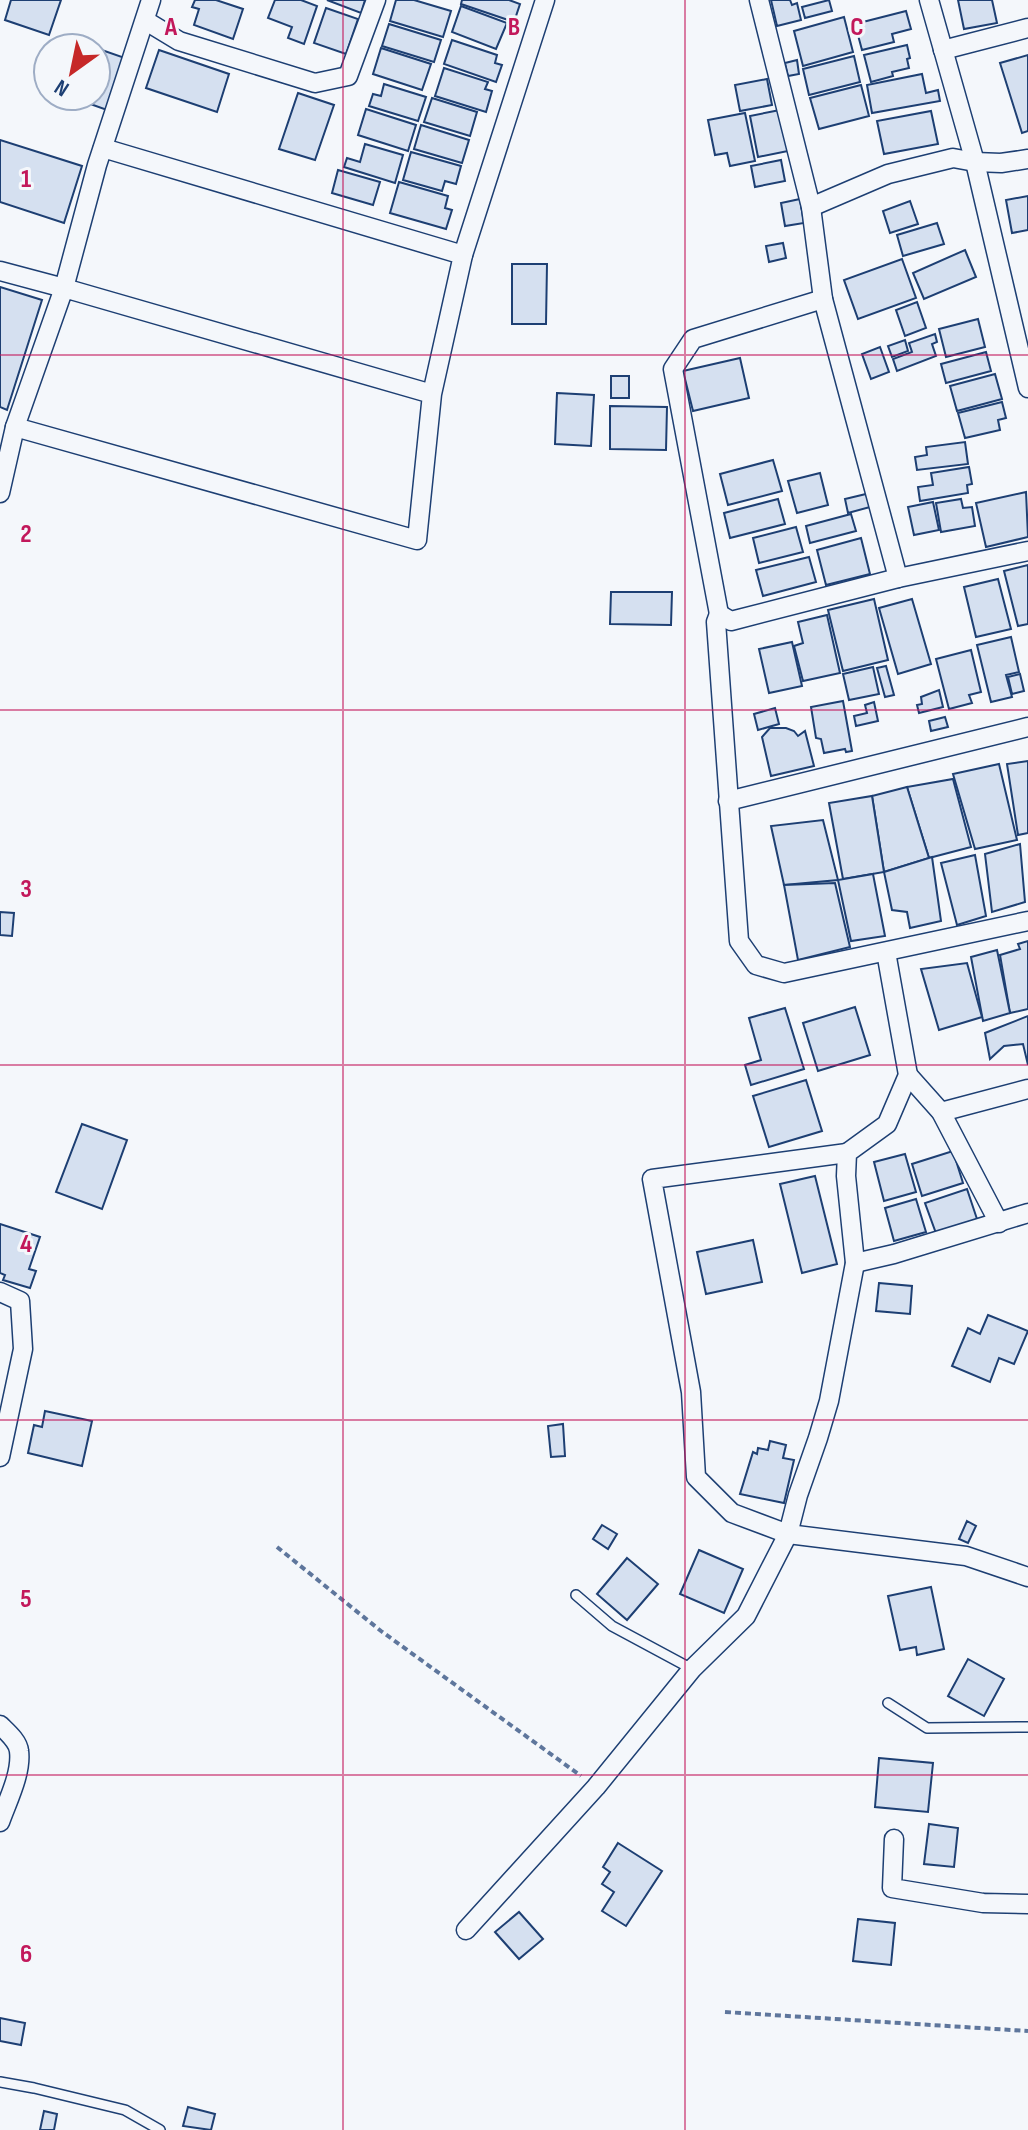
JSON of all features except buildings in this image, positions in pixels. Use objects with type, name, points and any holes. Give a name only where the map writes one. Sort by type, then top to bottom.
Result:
[{"type":"street","points":[[0,493],[15,427],[64,288],[103,148],[151,0]]},
{"type":"street","points":[[146,21],[179,41],[315,83],[328,82],[348,76],[376,0]]},
{"type":"street","points":[[15,427],[417,540],[432,394],[463,255],[545,0]]},
{"type":"street","points":[[759,0],[811,207],[823,299],[898,578]]},
{"type":"street","points":[[929,0],[975,162],[1028,388]]},
{"type":"street","points":[[943,50],[1028,28]]},
{"type":"street","points":[[103,148],[463,255]]},
{"type":"street","points":[[811,207],[888,174],[953,158],[1001,163],[1028,159]]},
{"type":"street","points":[[0,271],[432,394]]},
{"type":"street","points":[[823,299],[693,339],[673,369],[719,614],[716,622],[739,941],[756,965],[784,973],[1028,921]]},
{"type":"street","points":[[719,614],[731,621],[898,578],[1028,551]]},
{"type":"street","points":[[728,801],[1028,727]]},
{"type":"street","points":[[886,952],[908,1075],[941,1112],[999,1223]]},
{"type":"street","points":[[908,1075],[887,1124],[847,1153],[652,1179],[691,1392],[696,1477],[732,1513],[788,1534],[966,1556],[1028,1577]]},
{"type":"street","points":[[941,1112],[1028,1089]]},
{"type":"street","points":[[466,1930],[596,1787],[692,1669],[746,1616],[788,1534],[829,1401],[855,1263],[846,1176],[847,1153]]},
{"type":"street","points":[[855,1263],[1028,1213]]},
{"type":"street","points":[[0,1292],[20,1301],[23,1349],[0,1457]]},
{"type":"street","points":[[0,1725],[19,1750],[0,1822]]},
{"type":"street","points":[[894,1839],[892,1888],[983,1903],[1028,1904]]},
{"type":"lane","points":[[576,1595],[612,1626],[692,1669]]},
{"type":"lane","points":[[888,1703],[927,1728],[1028,1727]]},
{"type":"lane","points":[[0,2082],[125,2110],[160,2130]]},
{"type":"path","points":[[277,1547],[381,1631],[596,1787]]},
{"type":"path","points":[[725,2012],[1028,2031]]}]
